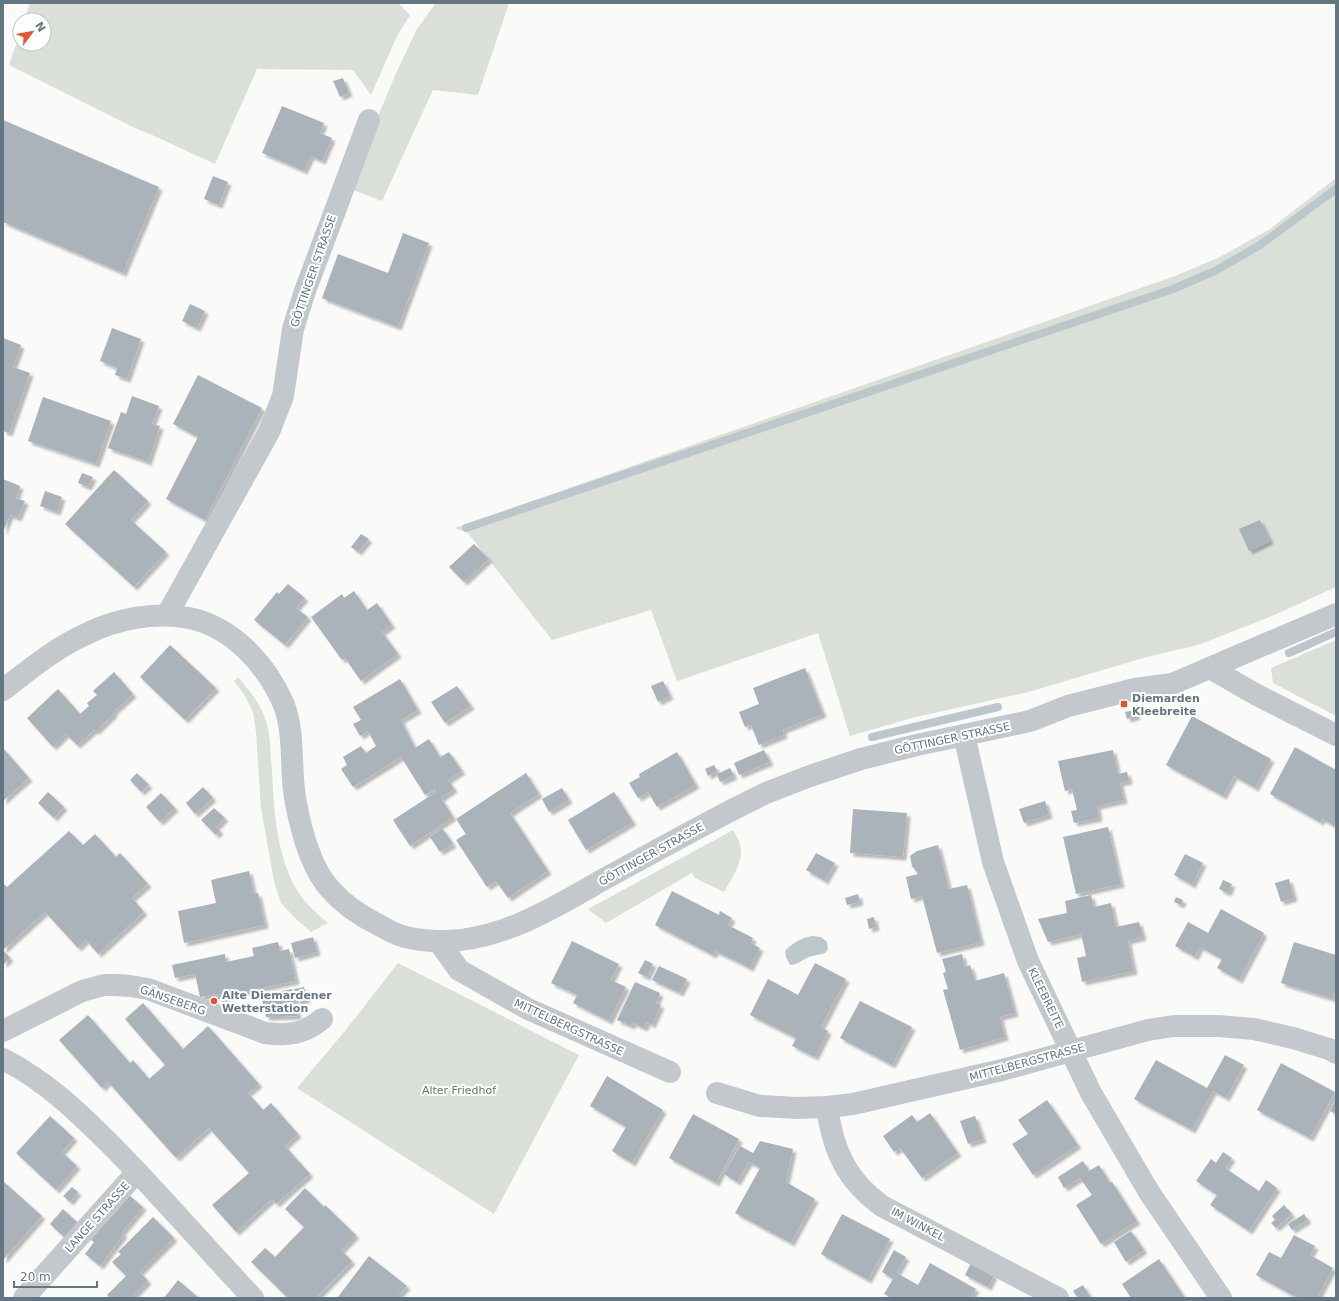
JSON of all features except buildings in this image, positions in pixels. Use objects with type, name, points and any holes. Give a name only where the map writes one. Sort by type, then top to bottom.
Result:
[{"type":"street","name":"GÖTTINGER STRASSE","points":[[166,615],[269,432],[283,396],[293,329],[305,291],[369,120]]},
{"type":"street","name":"GÖTTINGER STRASSE","points":[[3,690],[37,663],[66,644],[87,633],[110,625],[131,619],[166,615],[191,618],[215,627],[236,641],[256,659],[272,681],[284,706],[290,730],[295,795],[299,819],[314,865],[328,887],[345,904],[363,917],[398,935],[439,942],[468,939],[487,935],[527,921],[732,810],[766,793],[810,776],[861,759],[1030,721],[1068,706],[1135,689],[1172,684],[1336,614]]},
{"type":"street","points":[[1210,668],[1257,695],[1336,735]]},
{"type":"street","name":"KLEEBREITE","points":[[964,735],[993,862],[1028,961],[1091,1093],[1149,1192],[1221,1298]]},
{"type":"street","name":"MITTELBERGSTRASSE","points":[[439,942],[459,970],[528,1010],[670,1072]]},
{"type":"street","name":"GÄNSEBERG","points":[[3,1031],[82,991],[104,985],[130,986],[148,989],[265,1033],[276,1035],[296,1033],[312,1027],[322,1019]]},
{"type":"street","name":"MITTELBERGSTRASSE","points":[[717,1093],[760,1106],[797,1108],[853,1104],[1002,1070],[1148,1030],[1174,1026],[1218,1026],[1254,1029],[1287,1036],[1329,1049],[1336,1053]]},
{"type":"street","points":[[3,1059],[22,1069],[53,1090],[84,1118],[137,1172],[253,1298]]},
{"type":"street","name":"IM WINKEL","points":[[827,1107],[834,1141],[848,1172],[858,1185],[882,1206],[1058,1298]]},
{"type":"street","name":"LANGE STRASSE","points":[[24,1298],[137,1172]]},
{"type":"green space","points":[[30,3],[398,3],[410,15],[397,36],[371,95],[353,70],[257,69],[215,164],[139,130],[9,65],[13,52],[52,52],[52,12],[27,12]]},
{"type":"green space","points":[[436,3],[509,3],[478,95],[433,90],[382,201],[348,188],[397,71],[417,29]]},
{"type":"green space","points":[[1336,178],[1336,587],[1272,616],[1198,645],[1147,657],[1028,692],[912,718],[850,736],[818,633],[677,681],[651,610],[552,640],[468,533],[455,528],[1175,276],[1220,257],[1270,229]]},
{"type":"green space","points":[[1336,640],[1336,716],[1273,683],[1271,668]]},
{"type":"green space","points":[[238,677],[257,702],[263,712],[267,724],[276,822],[288,871],[304,900],[328,923],[311,932],[281,903],[274,881],[261,808],[256,732],[253,712],[245,696],[234,681]]},
{"type":"green space","points":[[733,830],[740,844],[741,854],[737,869],[724,892],[695,878],[692,873],[606,923],[588,909]]},
{"type":"green space","name":"Alter Friedhof","points":[[398,963],[579,1055],[494,1214],[297,1088],[345,1031]]},
{"type":"shaded area","points":[[812,936],[821,937],[827,942],[828,949],[825,953],[811,956],[790,965],[785,951],[797,941]]},
{"type":"waterway","points":[[466,528],[1173,289],[1215,271],[1260,245],[1336,189]]},
{"type":"waterway","points":[[1289,653],[1336,632]]},
{"type":"waterway","points":[[872,737],[998,707]]},
{"type":"place","name":"Diemarden Kleebreite","points":[[1124,704]]},
{"type":"place","name":"Alte Diemardener Wetterstation","points":[[214,1001]]}]
